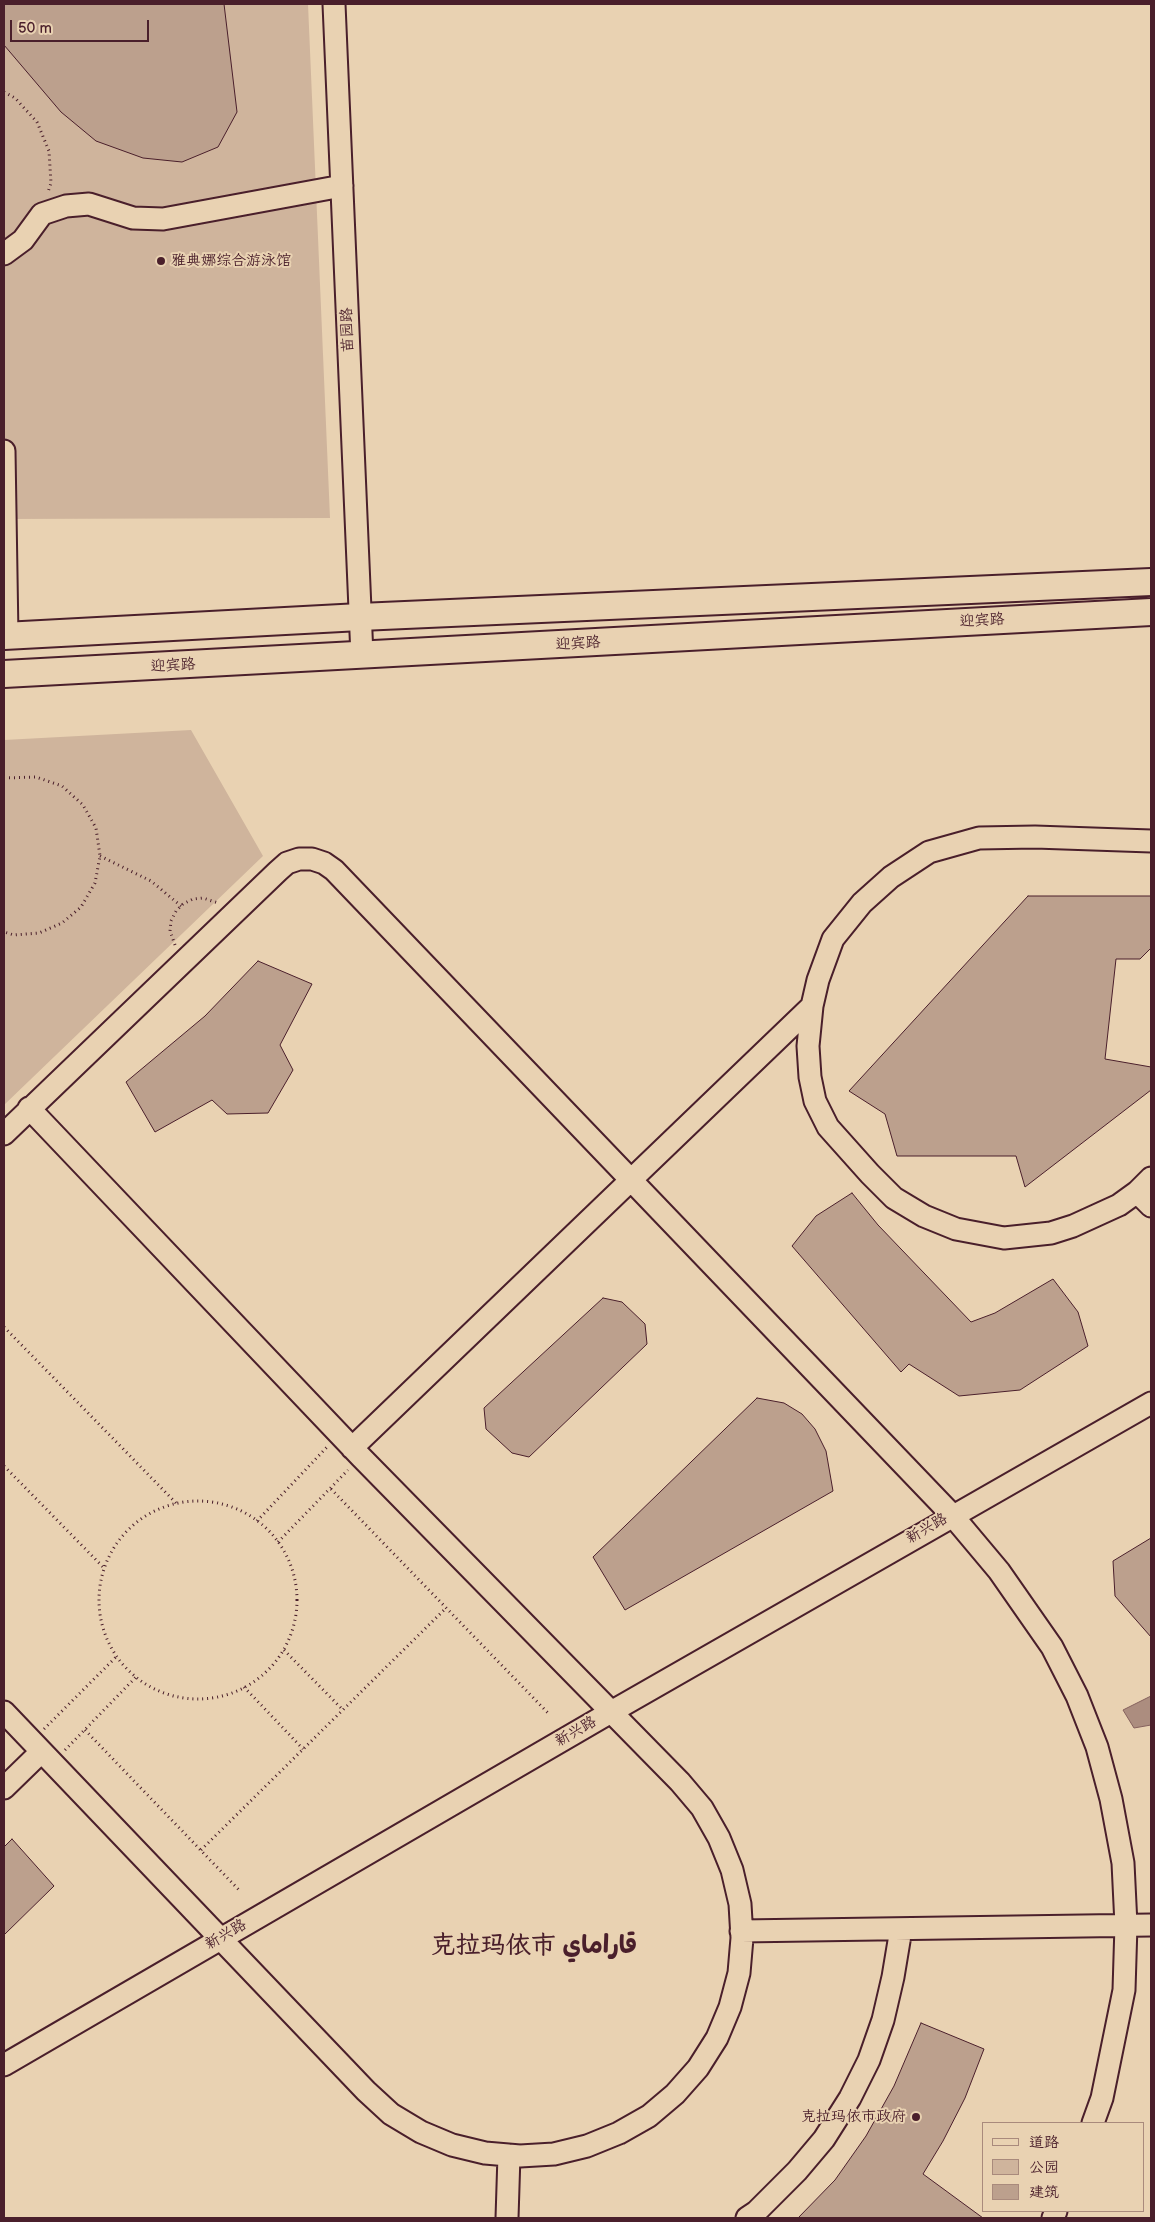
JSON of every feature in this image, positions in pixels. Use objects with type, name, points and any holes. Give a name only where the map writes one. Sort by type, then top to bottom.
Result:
[{"type":"main road","name":"迎宾路","points":[[5,636],[360,617],[1151,582]]},
{"type":"main road","name":"迎宾路","points":[[4,674],[1151,612]]},
{"type":"street","name":"苗园路","points":[[334,4],[362,656]]},
{"type":"street","points":[[4,254],[23,240],[42,214],[66,206],[89,204],[133,218],[163,219],[342,186]]},
{"type":"street","points":[[4,451],[5,636]]},
{"type":"street","points":[[1147,1192],[1073,1226],[1027,1237],[1004,1238],[956,1229],[924,1216],[894,1198],[828,1127],[815,1101],[810,1077],[808,1046],[812,1006],[818,980],[833,938],[862,903],[891,877],[929,852],[979,838],[1035,837],[1151,840]]},
{"type":"street","points":[[4,1134],[231,915],[288,863],[306,859],[324,863],[334,870],[952,1515],[999,1571],[1052,1647],[1077,1696],[1097,1747],[1111,1799],[1123,1863],[1126,1926],[1124,1990],[1102,2098],[1093,2122]]},
{"type":"street","points":[[351,1446],[631,1182],[812,1006]]},
{"type":"street","points":[[4,1712],[366,2091],[391,2114],[421,2132],[452,2145],[486,2153],[509,2155],[554,2154],[587,2146],[626,2129],[649,2116],[675,2094],[698,2068],[712,2046],[730,2007],[739,1973],[742,1931],[740,1904],[732,1870],[719,1838],[702,1808],[680,1782],[351,1446],[30,1108]]},
{"type":"street","name":"新兴路","points":[[4,2065],[220,1938],[1151,1402]]},
{"type":"street","points":[[4,1788],[42,1752]]},
{"type":"street","points":[[742,1931],[1151,1925]]},
{"type":"street","points":[[747,2218],[776,2192],[813,2152],[824,2139],[850,2098],[869,2060],[883,2020],[901,1929]]},
{"type":"street","points":[[506,2218],[509,2155]]},
{"type":"path","points":[[4,92],[15,98],[37,122],[49,151],[51,183],[42,214]]},
{"type":"path","points":[[4,778],[36,777],[62,786],[82,804],[96,828],[100,856],[95,883],[81,907],[62,923],[39,933],[14,935],[4,932]]},
{"type":"path","points":[[100,856],[151,881],[181,906]]},
{"type":"path","points":[[186,958],[172,942],[170,931],[171,921],[181,906],[193,899],[203,898],[214,900],[231,915]]},
{"type":"path","points":[[4,1327],[177,1504]]},
{"type":"path","points":[[278,1542],[331,1489],[351,1446]]},
{"type":"path","points":[[257,1521],[351,1446]]},
{"type":"path","points":[[4,1466],[105,1569]]},
{"type":"path","points":[[331,1489],[549,1714]]},
{"type":"path","points":[[184,1502],[215,1502],[245,1512],[270,1530],[288,1556],[297,1586],[296,1617],[284,1650],[268,1672],[239,1691],[206,1700],[171,1696],[140,1681],[116,1657],[102,1625],[99,1591],[108,1558],[128,1529],[154,1511],[177,1504],[184,1502]]},
{"type":"path","points":[[201,1850],[446,1608]]},
{"type":"path","points":[[284,1650],[343,1710]]},
{"type":"path","points":[[42,1752],[116,1657]]},
{"type":"path","points":[[42,1752],[85,1730],[136,1677]]},
{"type":"path","points":[[244,1687],[303,1749]]},
{"type":"path","points":[[85,1730],[240,1891]]},
{"type":"green space","name":"雅典娜综合游泳馆","points":[[4,4],[308,4],[330,518],[4,519]]},
{"type":"green space","points":[[191,730],[263,856],[4,1105],[4,740]]},
{"type":"shaded area","points":[[1151,1696],[1151,1725],[1134,1728],[1123,1710]]},
{"type":"building","points":[[4,4],[224,4],[237,112],[218,147],[182,162],[143,158],[96,141],[61,112],[4,45]]},
{"type":"building","points":[[1028,896],[1151,896],[1151,948],[1140,959],[1116,959],[1105,1059],[1151,1067],[1151,1090],[1025,1187],[1016,1156],[897,1156],[885,1114],[849,1091]]},
{"type":"building","points":[[258,961],[312,984],[280,1045],[293,1070],[268,1113],[227,1114],[212,1100],[155,1132],[126,1082],[205,1016]]},
{"type":"building","points":[[852,1193],[878,1225],[971,1322],[995,1313],[1053,1279],[1078,1312],[1088,1346],[1020,1390],[959,1396],[909,1364],[901,1372],[792,1246],[816,1216]]},
{"type":"building","points":[[603,1298],[622,1302],[645,1324],[647,1344],[529,1457],[512,1453],[486,1429],[484,1408]]},
{"type":"building","points":[[757,1398],[784,1403],[802,1414],[815,1429],[826,1451],[833,1491],[625,1610],[593,1557]]},
{"type":"building","points":[[1151,1538],[1151,1637],[1115,1596],[1113,1561]]},
{"type":"building","points":[[12,1839],[54,1886],[4,1935],[4,1847]]},
{"type":"building","name":"克拉玛依市政府","points":[[921,2023],[984,2049],[965,2098],[943,2141],[923,2174],[983,2218],[798,2218],[835,2180],[866,2136],[894,2086]]},
{"type":"place","name":"雅典娜综合游泳馆","points":[[161,261]]},
{"type":"place","name":"克拉玛依市政府","points":[[916,2117]]},
{"type":"district","name":"克拉玛依市 قاراماي","points":[[534,1947]]}]
